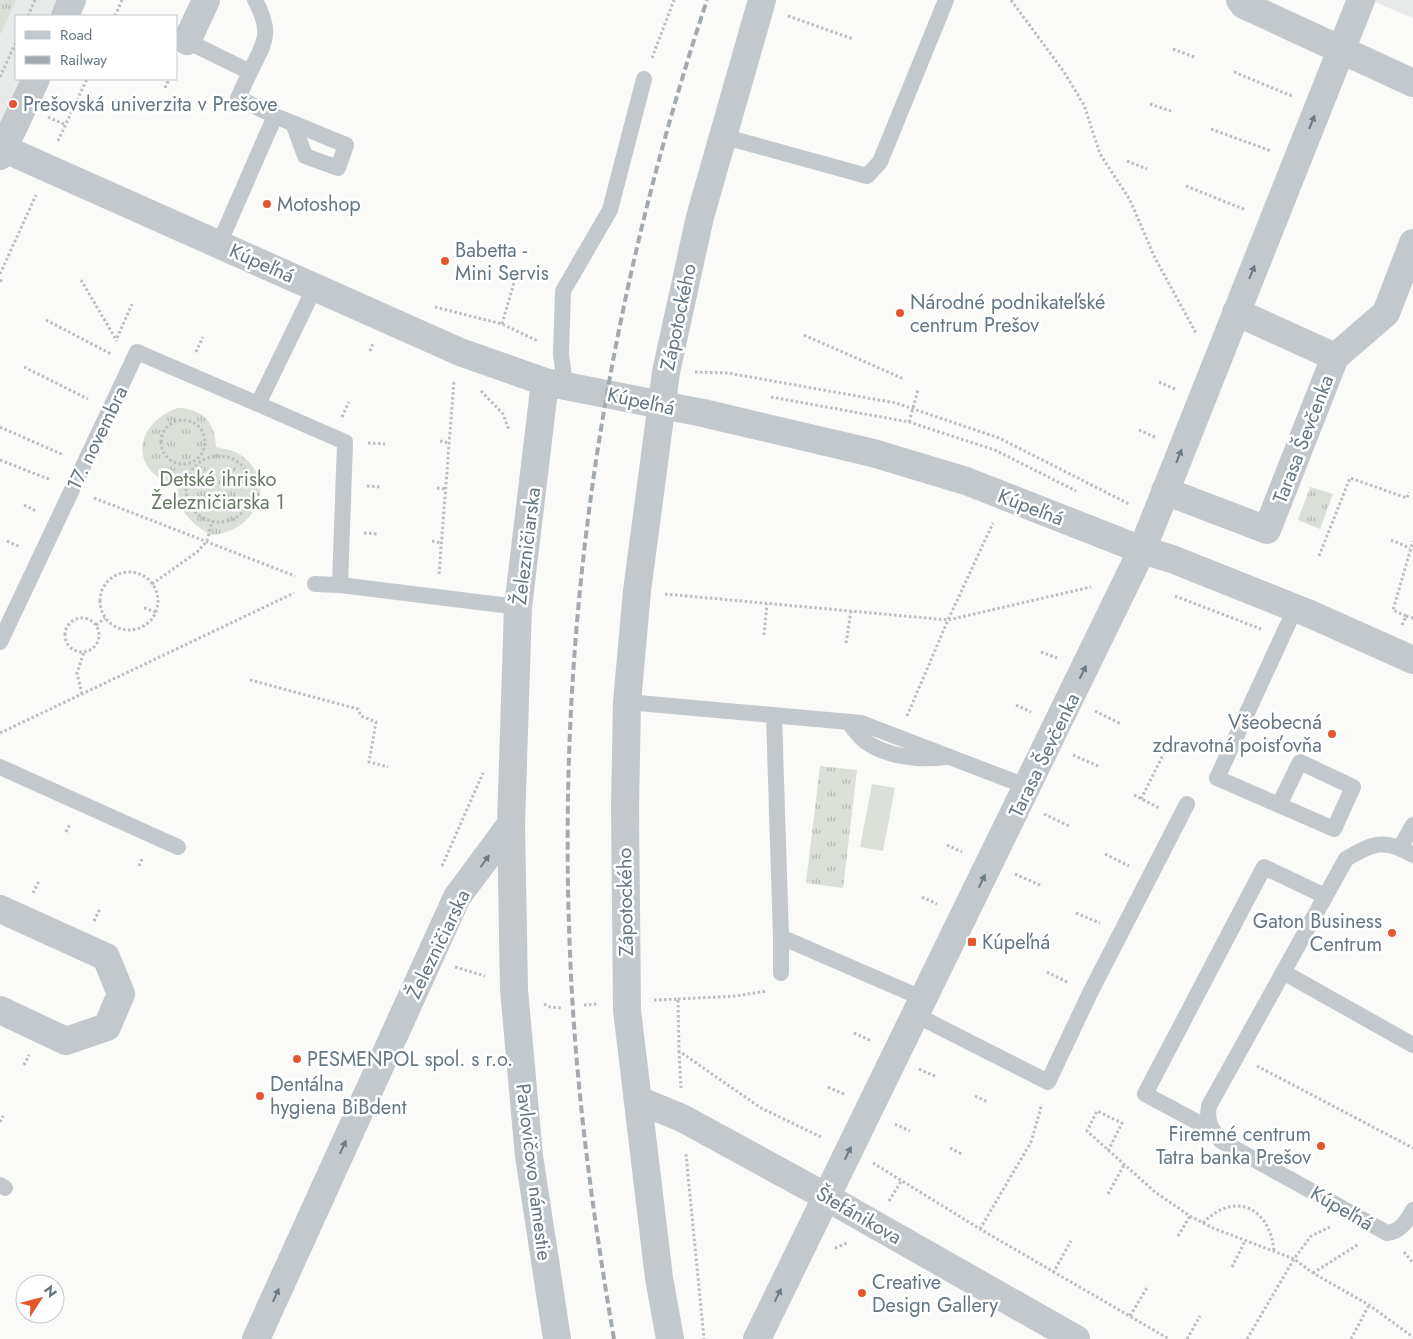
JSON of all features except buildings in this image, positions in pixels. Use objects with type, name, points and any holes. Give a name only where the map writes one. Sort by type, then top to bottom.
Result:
[{"type":"street","points":[[65,15],[72,0]]},
{"type":"street","points":[[187,41],[206,0]]},
{"type":"street","points":[[1240,0],[1244,5],[1413,83]]},
{"type":"street","name":"Tarasa Ševčenka","points":[[757,1339],[920,1008],[975,918],[1032,799],[1142,550],[1361,0]]},
{"type":"street","name":"Zápotockého","points":[[638,1100],[627,1000],[625,808],[627,702],[637,592],[666,372],[700,217],[730,138],[771,6]]},
{"type":"street","points":[[1,151],[36,80]]},
{"type":"street","name":"Kúpeľná","points":[[1,151],[219,244],[460,352],[555,384],[703,413],[873,453],[966,481],[1295,608],[1413,660]]},
{"type":"street","name":"Tarasa Ševčenka","points":[[1165,491],[1267,530],[1335,357],[1386,313],[1413,243]]},
{"type":"street","name":"Tarasa Ševčenka","points":[[1236,312],[1335,357]]},
{"type":"street","name":"Železničiarska","points":[[256,1339],[457,897],[511,824],[518,607],[555,384]]},
{"type":"street","name":"Pavlovičovo námestie","points":[[511,824],[514,990],[528,1156],[557,1339]]},
{"type":"street","points":[[0,909],[106,957],[121,994],[106,1027],[66,1041],[0,1010]]},
{"type":"street","points":[[638,1100],[659,1278],[670,1339]]},
{"type":"street","name":"Štefánikova","points":[[638,1100],[682,1118],[827,1197],[1076,1339]]},
{"type":"lane","points":[[255,0],[264,20],[266,38],[238,98],[293,123]]},
{"type":"lane","points":[[730,138],[867,176],[880,162],[946,0]]},
{"type":"lane","points":[[187,41],[250,72]]},
{"type":"lane","points":[[555,384],[561,354],[563,291],[610,210],[644,79]]},
{"type":"lane","points":[[219,244],[275,116]]},
{"type":"lane","points":[[258,404],[314,286]]},
{"type":"lane","name":"17. novembra","points":[[0,642],[137,352],[345,442],[340,585]]},
{"type":"lane","points":[[315,584],[340,585],[518,607]]},
{"type":"lane","points":[[1279,805],[1300,762],[1353,787],[1334,829],[1217,778],[1295,608]]},
{"type":"lane","points":[[627,702],[861,723],[949,757],[1032,799]]},
{"type":"lane","points":[[774,716],[781,973]]},
{"type":"lane","points":[[848,722],[866,742],[890,753],[920,760],[949,757]]},
{"type":"lane","points":[[0,766],[178,847]]},
{"type":"lane","points":[[781,937],[920,1008],[1048,1082],[1090,993],[1187,804]]},
{"type":"lane","points":[[1210,1129],[1207,1116],[1209,1106],[1346,859],[1369,845],[1387,844],[1407,851],[1413,825]]},
{"type":"lane","name":"Kúpeľná","points":[[1325,896],[1264,867],[1145,1094],[1210,1129],[1221,1140],[1380,1230],[1387,1233],[1395,1232],[1408,1220],[1413,1210]]},
{"type":"lane","points":[[1283,972],[1413,1045]]},
{"type":"path","points":[[28,15],[35,0]]},
{"type":"path","points":[[115,15],[122,0]]},
{"type":"path","points":[[644,79],[674,0]]},
{"type":"path","points":[[1011,0],[1064,72],[1084,105],[1100,154],[1130,200],[1155,258],[1198,336]]},
{"type":"path","points":[[771,6],[853,39]]},
{"type":"path","points":[[0,77],[15,44]]},
{"type":"path","points":[[1173,48],[1194,57]]},
{"type":"path","points":[[1234,72],[1301,100]]},
{"type":"path","points":[[165,88],[169,80]]},
{"type":"path","points":[[1150,104],[1171,111]]},
{"type":"path","points":[[15,124],[66,147]]},
{"type":"path","points":[[1210,129],[1279,154]]},
{"type":"path","points":[[1126,161],[1147,169]]},
{"type":"path","points":[[1186,186],[1255,213]]},
{"type":"path","points":[[502,324],[517,272]]},
{"type":"path","points":[[82,280],[132,365]]},
{"type":"path","points":[[116,340],[132,304]]},
{"type":"path","points":[[428,306],[502,324],[561,354]]},
{"type":"path","points":[[46,320],[132,365]]},
{"type":"path","points":[[804,335],[904,379]]},
{"type":"path","points":[[366,336],[375,340]]},
{"type":"path","points":[[24,367],[110,410]]},
{"type":"path","points":[[666,372],[728,373],[896,403],[999,438],[1155,517]]},
{"type":"path","points":[[438,597],[454,377],[462,381]]},
{"type":"path","points":[[1159,382],[1184,392]]},
{"type":"path","points":[[479,388],[502,414],[510,432]]},
{"type":"path","points":[[909,422],[918,390]]},
{"type":"path","points":[[196,463],[189,475],[186,486],[187,497],[199,515],[212,521],[231,519],[241,513],[251,496],[250,480],[243,466],[224,456],[214,456],[196,463],[181,464],[168,458],[161,446],[163,432],[168,426],[181,420],[195,424],[200,429],[205,443],[196,463]]},
{"type":"path","points":[[0,427],[85,464]]},
{"type":"path","points":[[1139,430],[1164,441]]},
{"type":"path","points":[[440,441],[449,443]]},
{"type":"path","points":[[0,460],[315,584]]},
{"type":"path","points":[[1319,556],[1350,478],[1407,498],[1409,492]]},
{"type":"path","points":[[437,488],[446,490]]},
{"type":"path","points":[[897,737],[948,620],[1006,497]]},
{"type":"path","points":[[152,584],[186,562],[207,541],[212,521]]},
{"type":"path","points":[[1391,540],[1410,548]]},
{"type":"path","points":[[432,541],[441,543]]},
{"type":"path","points":[[1413,541],[1392,610],[1413,618]]},
{"type":"path","points":[[128,572],[146,577],[152,584],[158,598],[156,612],[150,620],[134,630],[115,627],[105,618],[99,604],[100,594],[110,578],[128,572]]},
{"type":"path","points":[[637,592],[948,620],[1129,579]]},
{"type":"path","points":[[0,733],[315,584]]},
{"type":"path","points":[[764,635],[766,604]]},
{"type":"path","points":[[144,608],[156,612]]},
{"type":"path","points":[[846,643],[851,611]]},
{"type":"path","points":[[1399,630],[1406,616]]},
{"type":"path","points":[[83,618],[96,625],[98,632],[97,643],[89,650],[84,652],[69,646],[65,635],[72,621],[83,618]]},
{"type":"path","points":[[96,625],[105,618]]},
{"type":"path","points":[[1393,622],[1408,628]]},
{"type":"path","points":[[82,694],[77,673],[84,652]]},
{"type":"path","points":[[1042,652],[1064,662]]},
{"type":"path","points":[[250,680],[358,709],[361,716],[376,722],[369,762],[388,766]]},
{"type":"path","points":[[1016,705],[1039,715]]},
{"type":"path","points":[[1086,706],[1121,724]]},
{"type":"path","points":[[1141,799],[1168,745],[1161,741]]},
{"type":"path","points":[[1065,751],[1100,767]]},
{"type":"path","points":[[440,870],[486,765]]},
{"type":"path","points":[[1032,799],[1071,827]]},
{"type":"path","points":[[947,845],[963,852]]},
{"type":"path","points":[[1008,871],[1042,886]]},
{"type":"path","points":[[922,897],[938,904]]},
{"type":"path","points":[[975,918],[1013,944]]},
{"type":"path","points":[[484,967],[485,976]]},
{"type":"path","points":[[627,1000],[736,996],[770,991]]},
{"type":"path","points":[[678,999],[682,1118],[704,1339]]},
{"type":"path","points":[[584,1005],[596,1004]]},
{"type":"path","points":[[550,1007],[562,1008]]},
{"type":"path","points":[[854,1033],[881,1045]]},
{"type":"path","points":[[679,1051],[761,1108],[850,1150],[1054,1273],[1169,1339]]},
{"type":"path","points":[[915,1067],[937,1077]]},
{"type":"path","points":[[980,1229],[1031,1142],[1048,1082]]},
{"type":"path","points":[[828,1087],[855,1099]]},
{"type":"path","points":[[975,1096],[988,1102]]},
{"type":"path","points":[[1108,1151],[1122,1123],[1097,1111],[1087,1132],[1108,1151],[1155,1192],[1203,1223],[1294,1259],[1312,1273],[1370,1305],[1413,1337]]},
{"type":"path","points":[[0,1122],[3,1116]]},
{"type":"path","points":[[889,1121],[910,1131]]},
{"type":"path","points":[[950,1148],[962,1154]]},
{"type":"path","points":[[1108,1194],[1124,1165]]},
{"type":"path","points":[[1203,1223],[1213,1212],[1225,1206],[1249,1208],[1259,1214],[1268,1225],[1274,1251]]},
{"type":"path","points":[[1178,1236],[1190,1216]]},
{"type":"path","points":[[1248,1339],[1294,1259],[1311,1236],[1357,1216]]},
{"type":"path","points":[[1312,1273],[1380,1230]]},
{"type":"path","points":[[1054,1273],[1070,1241]]},
{"type":"path","points":[[1232,1267],[1245,1241]]},
{"type":"path","points":[[1130,1316],[1148,1286]]},
{"type":"path","points":[[1351,1339],[1370,1305]]},
{"type":"path","points":[[1187,1339],[1200,1316]]},
{"type":"shaded area","name":"Prešovská univerzita v Prešove","points":[[0,0],[72,0],[65,15],[15,15],[15,80],[37,80],[0,162]]},
{"type":"shaded area","points":[[1370,0],[1413,0],[1413,18]]},
{"type":"green space","points":[[0,0],[16,0],[0,35]]},
{"type":"green space","name":"Detské ihrisko Železničiarska 1","points":[[178,408],[201,414],[210,424],[216,447],[239,454],[252,465],[259,478],[258,504],[250,516],[240,525],[226,532],[210,535],[191,520],[180,503],[177,487],[164,481],[146,464],[142,445],[149,429],[162,416]]},
{"type":"green space","points":[[1310,487],[1333,494],[1320,529],[1298,520]]},
{"type":"green space","points":[[820,766],[857,770],[843,888],[806,883]]},
{"type":"green space","points":[[872,784],[895,788],[883,851],[860,847]]},
{"type":"railway","points":[[614,1339],[580,1099],[572,1002],[568,831],[571,709],[580,589],[595,470],[615,352],[640,234],[671,117],[707,0]]},
{"type":"place","name":"Prešovská univerzita v Prešove","points":[[13,104]]},
{"type":"place","name":"Motoshop","points":[[267,204]]},
{"type":"place","name":"Babetta - Mini Servis","points":[[445,261]]},
{"type":"place","name":"Národné podnikateľské centrum Prešov","points":[[900,313]]},
{"type":"place","name":"Všeobecná zdravotná poisťovňa","points":[[1332,734]]},
{"type":"place","name":"Gaton Business Centrum","points":[[1392,933]]},
{"type":"place","name":"Kúpeľná","points":[[972,942]]},
{"type":"place","name":"PESMENPOL spol. s r.o.","points":[[297,1059]]},
{"type":"place","name":"Dentálna hygiena BiBdent","points":[[260,1096]]},
{"type":"place","name":"Firemné centrum Tatra banka Prešov","points":[[1321,1146]]},
{"type":"place","name":"Creative Design Gallery","points":[[862,1293]]}]
